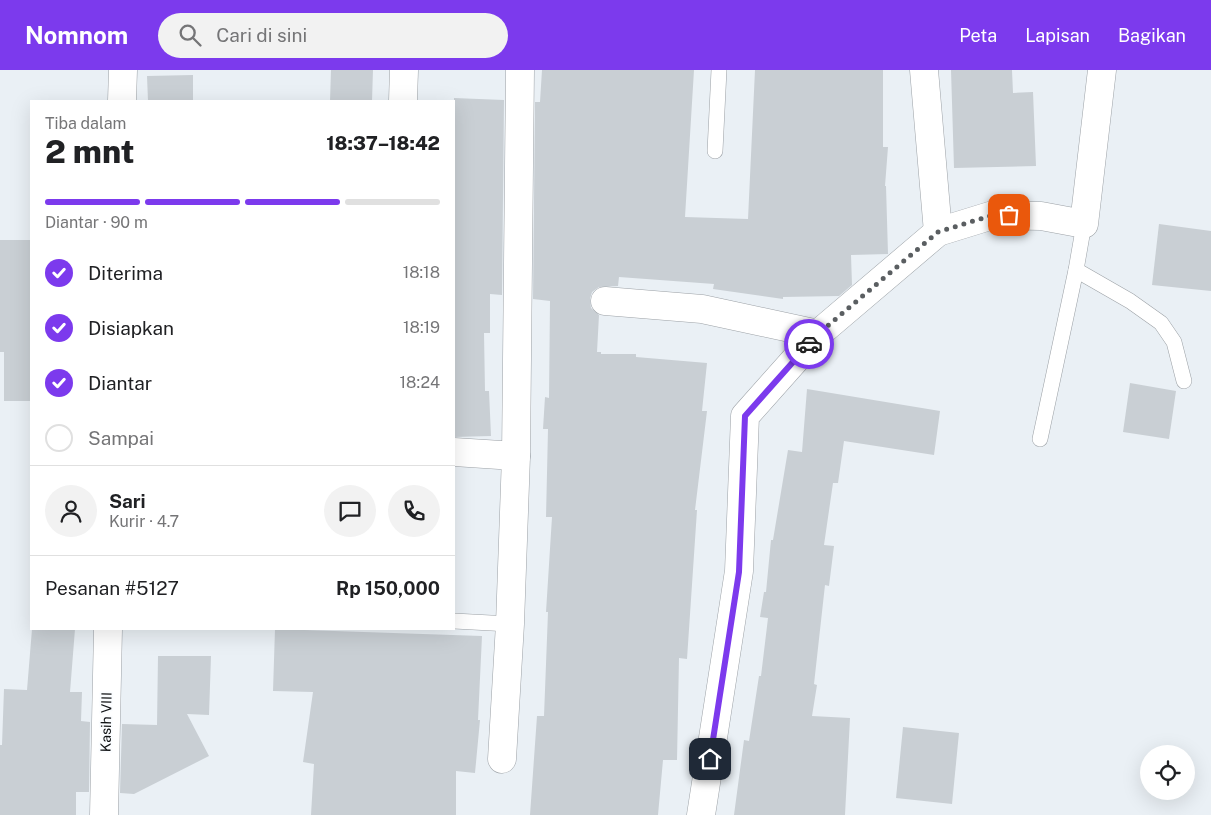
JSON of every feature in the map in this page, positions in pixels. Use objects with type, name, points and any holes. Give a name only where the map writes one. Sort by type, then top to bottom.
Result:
[{"type":"street","points":[[122,100],[123,70]]},
{"type":"street","points":[[403,100],[404,70]]},
{"type":"street","points":[[502,760],[510,624],[516,456],[520,70]]},
{"type":"street","points":[[924,70],[938,232]]},
{"type":"street","points":[[701,815],[739,572],[745,416],[818,334],[938,232],[993,215],[1041,216],[1084,224],[1102,70]]},
{"type":"street","points":[[605,301],[702,309],[818,334]]},
{"type":"street","points":[[455,452],[516,456]]},
{"type":"street","name":"Kasih VIII","points":[[104,815],[108,630]]},
{"type":"lane","points":[[714,151],[719,70]]},
{"type":"lane","points":[[1040,439],[1084,224]]},
{"type":"lane","points":[[1076,270],[1130,301],[1161,323],[1174,342],[1184,381]]},
{"type":"lane","points":[[455,621],[510,624]]},
{"type":"building","points":[[331,70],[373,70],[372,100],[330,100]]},
{"type":"building","points":[[542,70],[694,70],[685,217],[748,219],[755,70],[883,70],[883,147],[888,147],[885,186],[888,254],[851,255],[852,285],[839,296],[783,297],[783,299],[713,289],[714,284],[619,277],[618,286],[599,287],[592,292],[590,299],[591,308],[599,315],[597,352],[601,352],[601,354],[636,354],[636,357],[707,363],[702,411],[707,411],[695,510],[697,510],[687,659],[679,658],[677,760],[663,760],[658,815],[530,815],[537,716],[544,716],[548,612],[546,612],[552,517],[546,517],[548,429],[543,429],[545,397],[549,398],[550,301],[533,299],[535,102],[540,102]]},
{"type":"building","points":[[951,70],[1012,70],[1013,93],[1033,92],[1036,166],[954,168]]},
{"type":"building","points":[[193,75],[193,100],[148,100],[147,76]]},
{"type":"building","points":[[454,98],[504,100],[502,295],[490,294],[490,333],[484,333],[485,391],[489,391],[491,436],[455,437]]},
{"type":"building","points":[[1159,224],[1211,231],[1211,291],[1152,285]]},
{"type":"building","points":[[0,240],[30,240],[30,401],[4,401],[4,352],[0,352]]},
{"type":"building","points":[[1130,383],[1176,391],[1169,439],[1123,432]]},
{"type":"building","points":[[807,389],[940,411],[934,455],[844,441],[838,483],[833,483],[824,545],[834,546],[829,586],[825,585],[814,684],[817,685],[812,716],[850,718],[845,815],[734,815],[744,740],[749,741],[759,676],[761,676],[768,618],[760,617],[764,592],[766,592],[771,540],[773,540],[788,450],[802,452]]},
{"type":"building","points":[[32,630],[75,630],[70,692],[82,692],[81,721],[90,722],[89,792],[76,792],[76,815],[0,815],[0,745],[2,745],[4,689],[27,690]]},
{"type":"building","points":[[275,630],[482,636],[478,720],[480,720],[475,773],[456,771],[456,815],[311,815],[314,764],[303,762],[313,692],[273,691]]},
{"type":"building","points":[[158,656],[211,656],[209,715],[187,714],[209,756],[134,794],[120,793],[122,724],[157,725]]},
{"type":"building","points":[[903,727],[959,733],[952,804],[896,798]]},
{"type":"way so far","points":[[809,344],[818,334],[938,232],[993,215],[1009,215]]},
{"type":"route","points":[[710,759],[739,572],[745,416],[809,344]]}]
